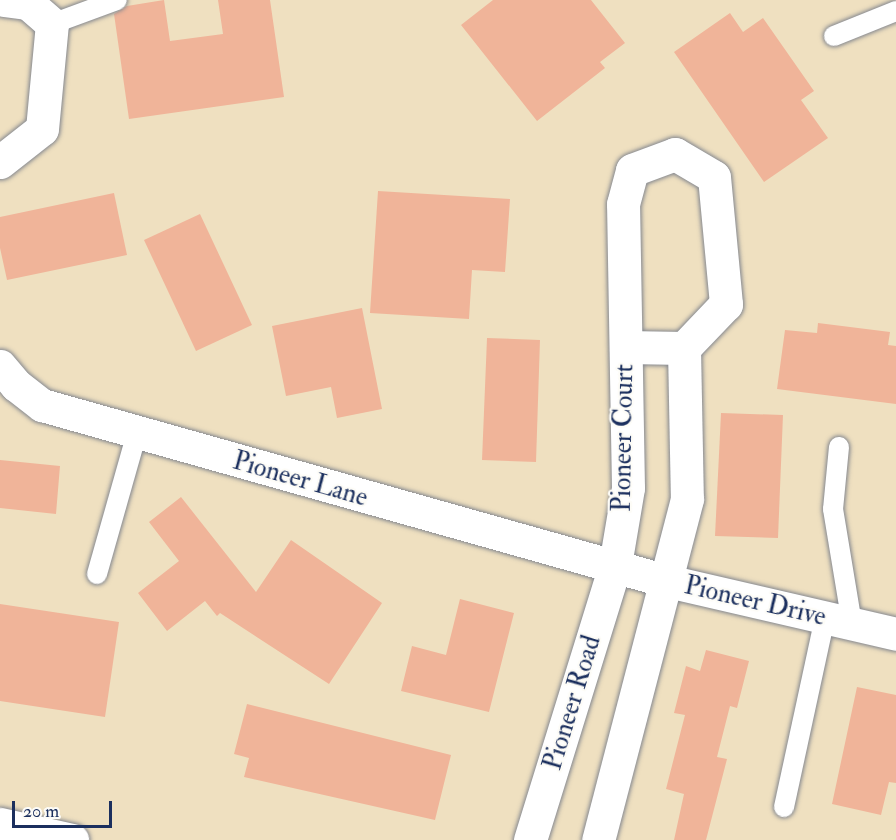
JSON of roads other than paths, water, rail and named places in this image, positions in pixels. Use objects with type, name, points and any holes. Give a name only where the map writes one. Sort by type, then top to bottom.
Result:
[{"type":"street","points":[[0,162],[42,129],[52,24],[28,3],[3,0]]},
{"type":"street","name":"Pioneer Court","points":[[615,566],[628,488],[623,204],[632,170],[675,154],[714,177],[726,304],[684,348],[626,347]]},
{"type":"street","points":[[663,580],[687,499],[684,348]]},
{"type":"street","name":"Pioneer Lane","points":[[0,366],[16,385],[42,405],[615,566]]},
{"type":"street","name":"Pioneer Drive","points":[[615,566],[663,580],[896,634]]},
{"type":"street","name":"Pioneer Road","points":[[530,840],[615,566]]},
{"type":"street","name":"Pioneer Road","points":[[598,840],[663,580]]},
{"type":"street","points":[[0,824],[72,840]]},
{"type":"lane","points":[[52,24],[117,0]]},
{"type":"lane","points":[[834,36],[896,11]]},
{"type":"lane","points":[[97,574],[137,433]]},
{"type":"lane","points":[[784,807],[839,621],[833,509],[839,447]]}]
